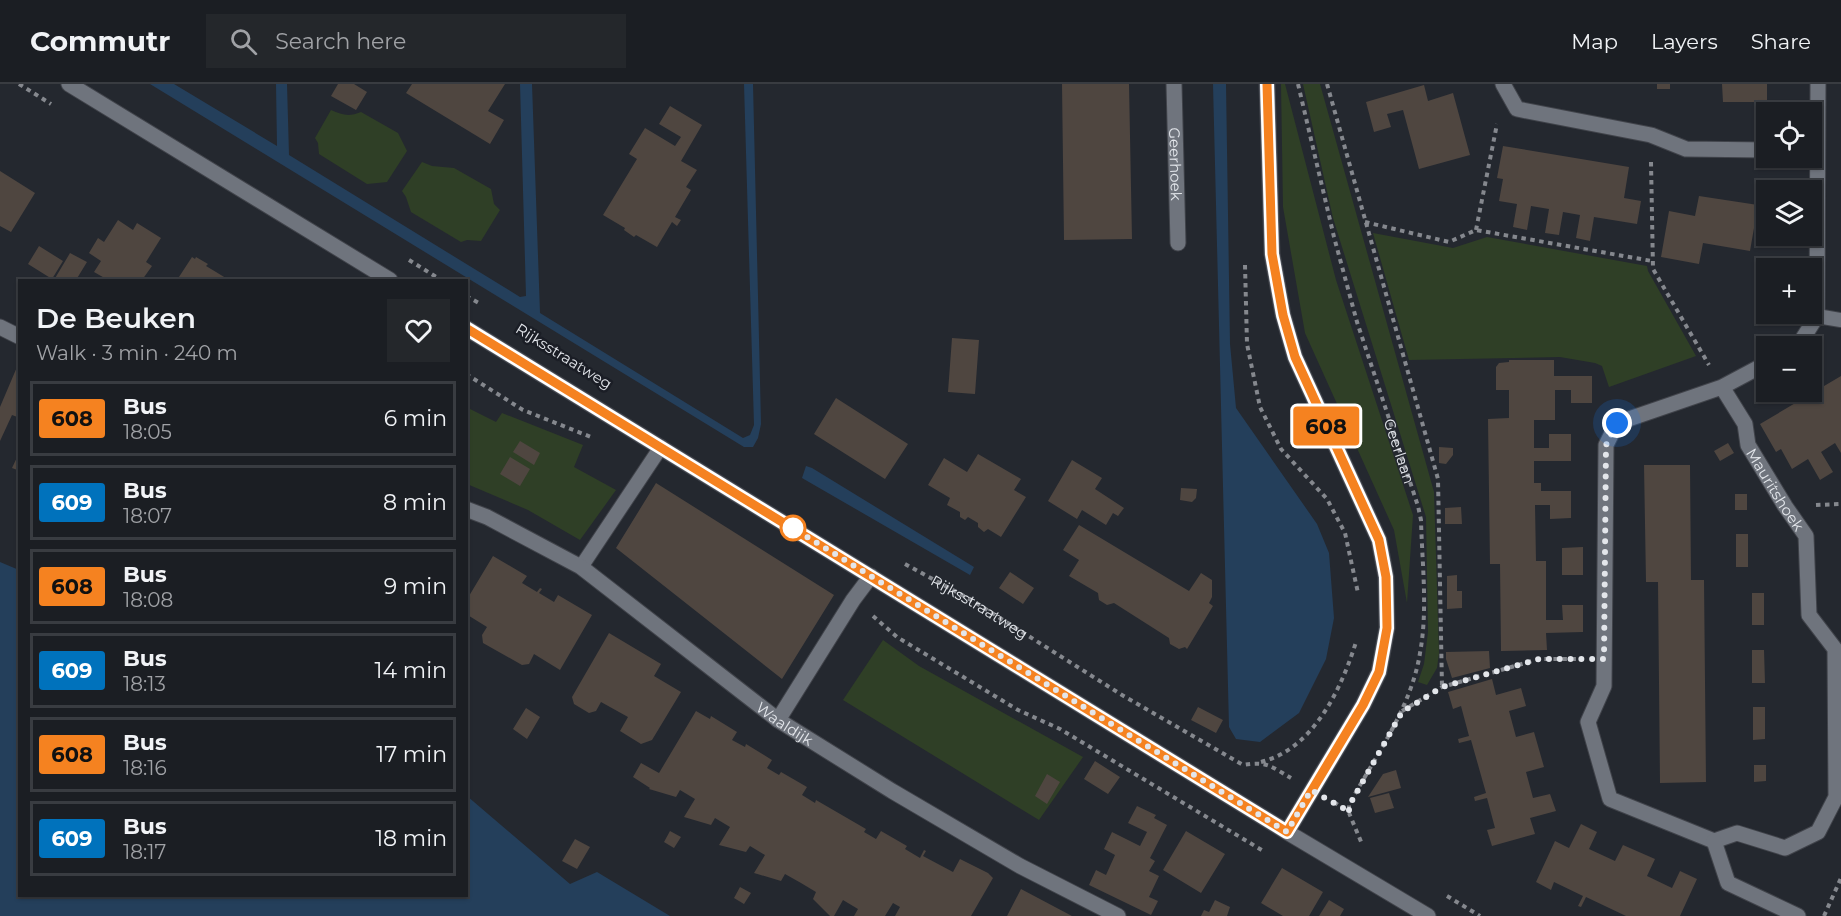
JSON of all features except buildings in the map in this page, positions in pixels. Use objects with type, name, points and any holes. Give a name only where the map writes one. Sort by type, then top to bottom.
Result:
[{"type":"street","points":[[69,84],[388,279]]},
{"type":"street","name":"Geerhoek","points":[[1174,84],[1178,243]]},
{"type":"street","points":[[1267,84],[1272,254],[1283,315],[1295,357],[1379,540],[1386,577],[1387,628],[1379,672],[1363,705],[1287,832]]},
{"type":"street","points":[[1817,102],[1818,84]]},
{"type":"street","points":[[1506,90],[1517,109],[1651,135],[1686,149],[1756,150]]},
{"type":"street","points":[[1814,168],[1816,258]]},
{"type":"street","points":[[0,327],[18,336]]},
{"type":"street","name":"Rijksstraatweg","points":[[468,329],[1287,832],[1428,916]]},
{"type":"street","points":[[1756,369],[1722,387],[1617,423],[1606,445],[1604,686],[1588,722],[1610,799],[1714,841],[1728,883],[1798,916]]},
{"type":"street","name":"Mauritshoek","points":[[1714,841],[1737,833],[1785,848],[1818,832],[1836,797],[1835,649],[1809,615],[1806,536],[1748,445],[1745,424],[1722,387]]},
{"type":"street","name":"Waaldijk","points":[[468,510],[487,517],[581,567],[778,720],[1010,861],[1118,916]]},
{"type":"street","points":[[778,720],[871,576]]},
{"type":"lane","points":[[1822,317],[1841,320]]},
{"type":"lane","points":[[581,567],[661,447]]},
{"type":"path","name":"Geerlaan","points":[[1298,84],[1331,226],[1354,311],[1421,520],[1423,613],[1420,653],[1402,712],[1349,806],[1349,813]]},
{"type":"path","name":"Geerlaan","points":[[1327,84],[1438,479],[1442,687]]},
{"type":"path","points":[[1476,230],[1495,128],[1506,90]]},
{"type":"path","points":[[1651,135],[1653,269],[1722,387]]},
{"type":"path","points":[[1365,222],[1449,242],[1476,230],[1653,261]]},
{"type":"path","points":[[1245,261],[1247,345],[1260,407],[1281,449],[1328,499],[1344,533],[1359,603]]},
{"type":"path","points":[[468,297],[486,308]]},
{"type":"path","points":[[468,375],[523,410],[592,438]]},
{"type":"path","name":"Rijksstraatweg","points":[[900,561],[973,601],[1122,695],[1243,765],[1260,762],[1268,764],[1349,813]]},
{"type":"path","points":[[854,600],[897,637],[1018,710],[1060,729],[1268,854]]},
{"type":"path","points":[[1260,762],[1274,759],[1293,748],[1310,731],[1346,675],[1356,642]]},
{"type":"path","points":[[1402,712],[1442,687],[1539,659],[1604,659]]},
{"type":"path","points":[[1349,813],[1360,842],[1367,850]]},
{"type":"path","points":[[1824,916],[1841,878]]},
{"type":"path","points":[[1440,892],[1480,916]]},
{"type":"green space","points":[[1281,84],[1285,84],[1336,280],[1413,515],[1407,603],[1394,530],[1305,333],[1283,207]]},
{"type":"green space","points":[[1303,84],[1320,84],[1434,492],[1439,653],[1437,668],[1427,685],[1418,682],[1424,664],[1428,632],[1426,517],[1333,218]]},
{"type":"green space","points":[[331,110],[346,115],[361,112],[398,133],[407,151],[387,182],[367,184],[319,154],[315,138]]},
{"type":"green space","points":[[422,162],[432,166],[454,168],[491,189],[494,204],[500,210],[481,241],[461,242],[411,212],[402,191]]},
{"type":"green space","points":[[1373,233],[1453,248],[1487,237],[1647,266],[1696,356],[1609,387],[1602,366],[1560,357],[1409,360]]},
{"type":"green space","points":[[468,408],[496,422],[502,413],[583,445],[574,467],[616,490],[580,540],[528,510],[468,484]]},
{"type":"green space","points":[[883,640],[919,666],[1083,757],[1039,820],[843,700]]},
{"type":"water","points":[[150,84],[174,84],[277,146],[276,84],[287,84],[289,155],[520,297],[526,296],[520,84],[532,84],[540,313],[743,438],[750,435],[754,425],[744,84],[753,84],[761,424],[753,447],[744,447]]},
{"type":"water","points":[[1213,84],[1226,84],[1230,344],[1236,408],[1317,524],[1329,553],[1334,618],[1326,659],[1299,713],[1260,742],[1236,739],[1229,727]]},
{"type":"water","points":[[806,466],[974,567],[970,575],[802,478]]},
{"type":"water","points":[[0,562],[18,570],[18,897],[468,897],[468,797],[570,884],[597,872],[670,916],[0,916]]},
{"type":"bus line","name":"608","points":[[468,329],[1287,832],[1363,705],[1379,672],[1387,628],[1386,577],[1379,540],[1310,393],[1295,357],[1283,315],[1272,254],[1267,84]]},
{"type":"route","points":[[793,528],[791,527],[1287,832],[1311,790],[1349,813],[1349,806],[1363,778],[1402,712],[1442,687],[1539,659],[1604,659],[1606,445],[1617,423]]}]
